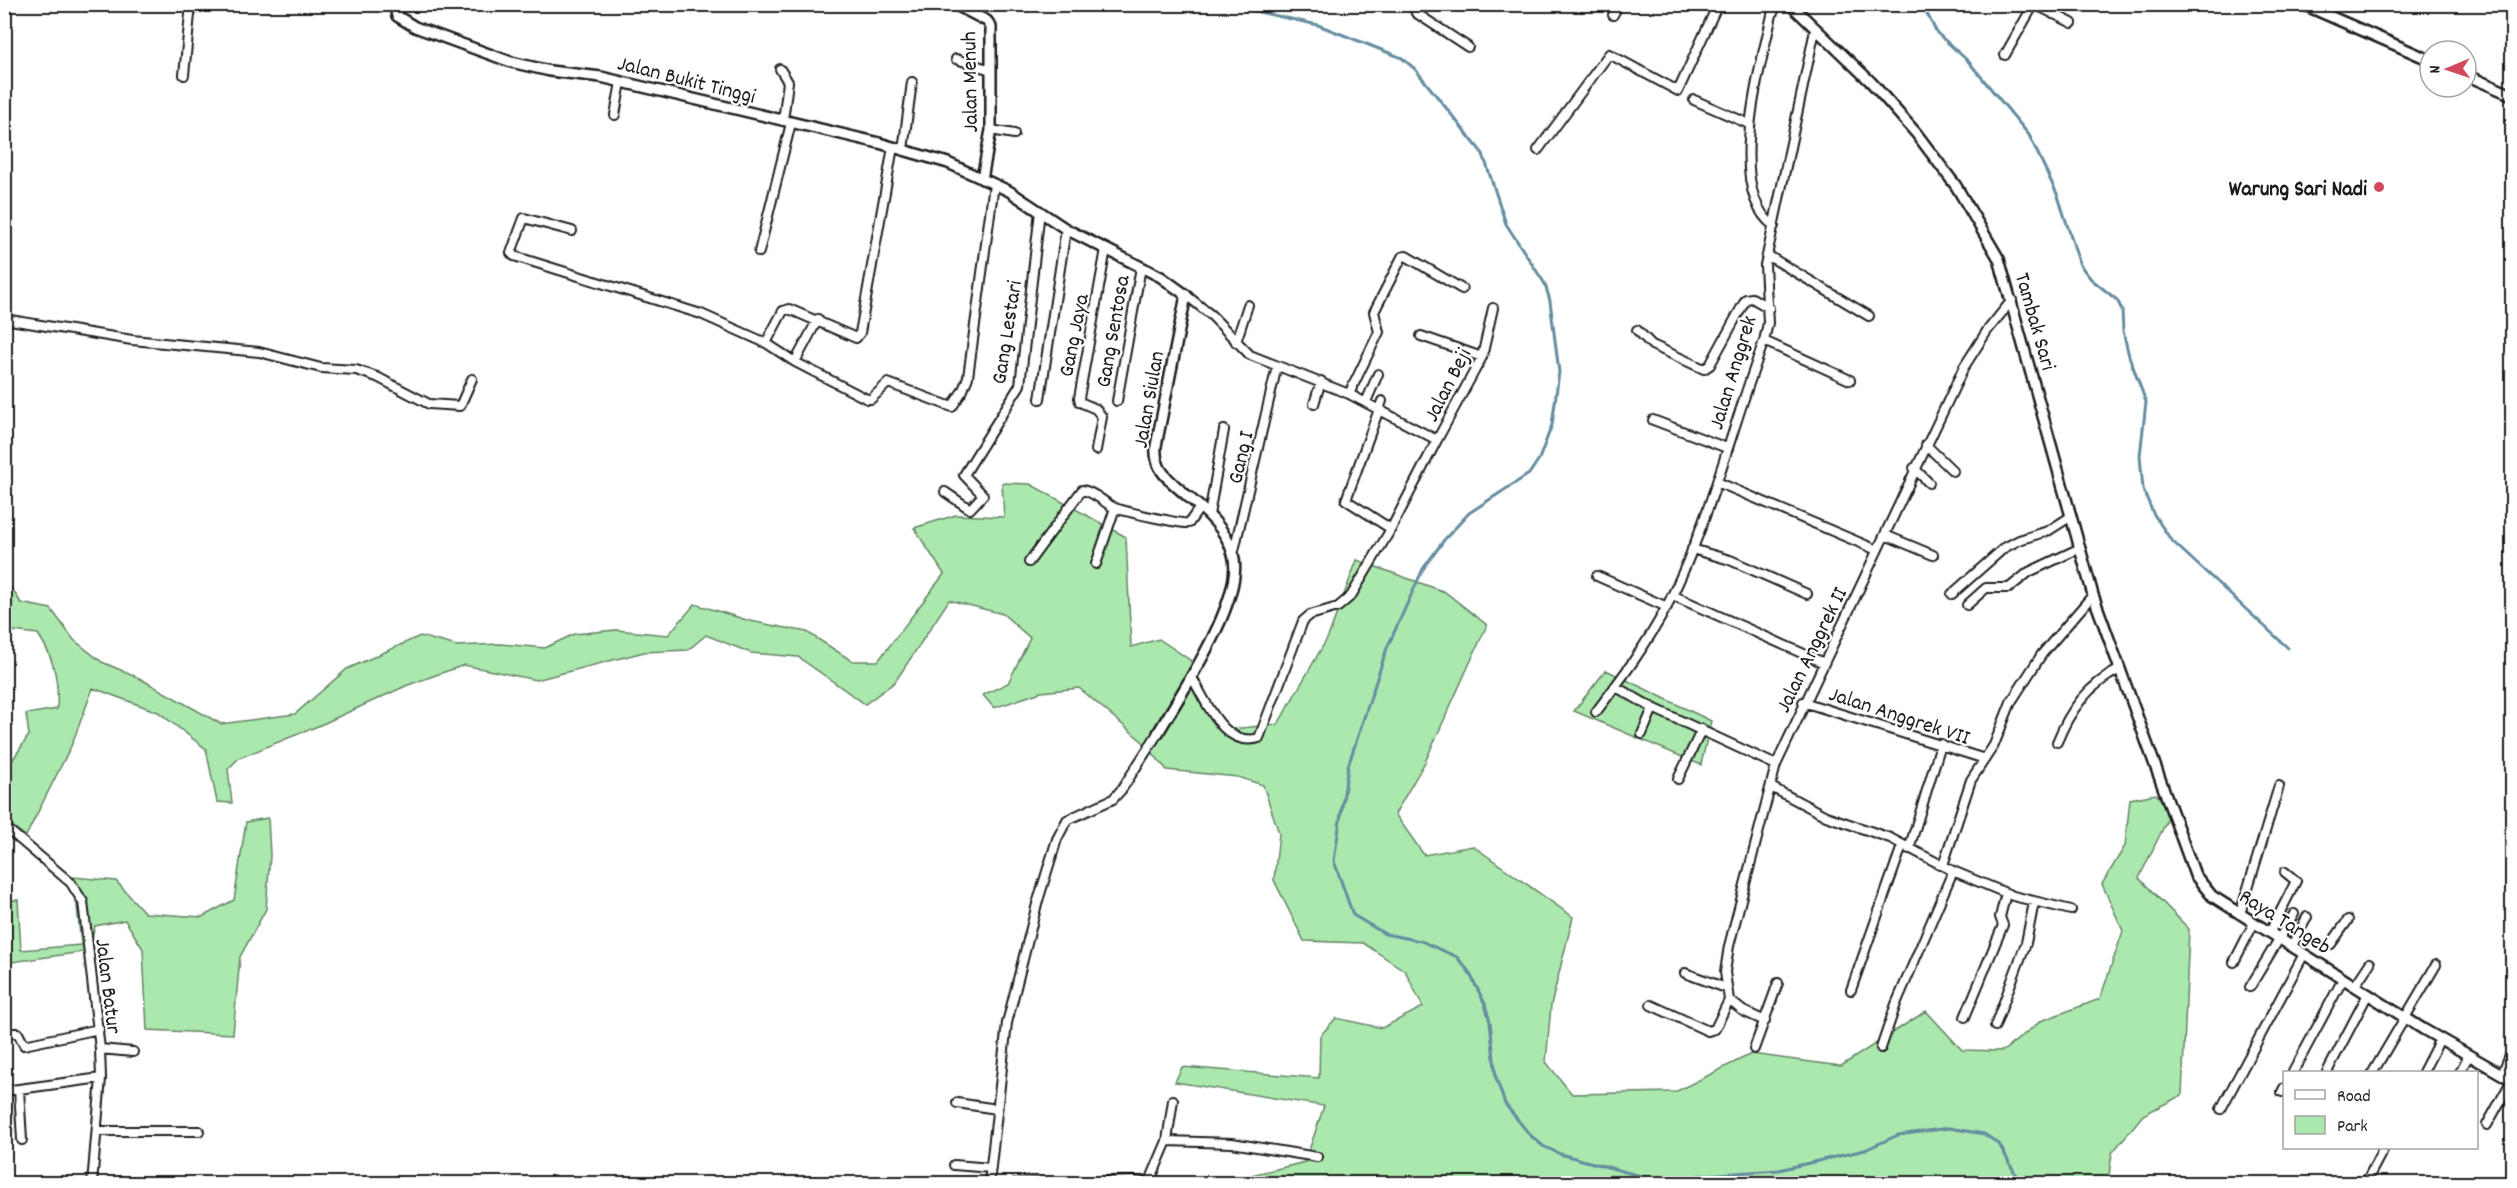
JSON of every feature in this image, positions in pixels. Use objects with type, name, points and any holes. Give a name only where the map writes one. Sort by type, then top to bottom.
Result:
[{"type":"street","points":[[184,75],[191,4]]},
{"type":"street","name":"Jalan Bukit Tinggi","points":[[394,4],[397,16],[415,27],[483,52],[550,71],[621,82],[898,148],[948,163],[982,179]]},
{"type":"street","name":"Jalan Menuh","points":[[954,4],[990,24],[990,130],[982,179]]},
{"type":"street","points":[[1413,4],[1416,13],[1468,47]]},
{"type":"street","points":[[1613,15],[1619,4]]},
{"type":"street","points":[[1538,150],[1609,54],[1678,91],[1718,4]]},
{"type":"street","points":[[1774,226],[1760,211],[1753,190],[1749,157],[1749,124],[1772,15],[1778,4]]},
{"type":"street","name":"Tambak Sari","points":[[1790,4],[1894,106],[1956,186],[1999,259],[2078,549],[2136,710]]},
{"type":"street","points":[[2005,55],[2034,4],[2072,23]]},
{"type":"street","points":[[2053,14],[2059,4]]},
{"type":"street","points":[[2302,4],[2418,55]]},
{"type":"street","name":"Jalan Anggrek","points":[[1596,712],[1616,687],[1667,607],[1717,482],[1764,341],[1768,308],[1765,281],[1767,255],[1815,30]]},
{"type":"street","points":[[956,59],[991,70]]},
{"type":"street","points":[[759,252],[787,122],[789,82],[780,69]]},
{"type":"street","points":[[2478,80],[2512,94]]},
{"type":"street","points":[[615,115],[621,82]]},
{"type":"street","points":[[766,343],[785,309],[818,319],[853,337],[860,333],[912,82]]},
{"type":"street","points":[[1694,100],[1749,124]]},
{"type":"street","points":[[990,130],[1014,134]]},
{"type":"street","points":[[982,179],[1040,211],[1066,229],[1173,284],[1211,315],[1250,355],[1321,381],[1366,402],[1380,405],[1437,440]]},
{"type":"street","points":[[572,231],[524,218],[510,253],[700,314],[766,343],[795,362],[867,399],[871,399],[888,383],[946,406],[954,405],[968,377],[994,184]]},
{"type":"street","name":"Gang Lestari","points":[[945,492],[970,510],[984,495],[964,475],[1020,385],[1040,211]]},
{"type":"street","points":[[1040,399],[1066,229]]},
{"type":"street","name":"Gang Jaya","points":[[1096,450],[1102,417],[1096,409],[1080,402],[1078,398],[1106,249]]},
{"type":"street","points":[[1767,255],[1869,316]]},
{"type":"street","points":[[1349,394],[1378,332],[1374,312],[1402,256],[1407,256],[1462,289]]},
{"type":"street","name":"Gang Sentosa","points":[[1117,401],[1141,267]]},
{"type":"street","name":"Jalan Siulan","points":[[1158,733],[1229,604],[1233,555],[1222,530],[1159,469],[1155,456],[1186,295]]},
{"type":"street","points":[[1637,330],[1652,345],[1704,369],[1710,364],[1746,299],[1752,298],[1768,308]]},
{"type":"street","name":"Jalan Anggrek II","points":[[1730,1000],[1726,988],[1729,946],[1744,878],[1776,765],[1803,702],[1824,663],[1914,468],[1964,367],[1987,331],[2012,300]]},
{"type":"street","points":[[1236,342],[1248,305]]},
{"type":"street","name":"Jalan Beji","points":[[1191,676],[1224,730],[1233,735],[1259,738],[1303,621],[1310,615],[1338,607],[1351,596],[1391,529],[1482,357],[1493,308]]},
{"type":"street","points":[[4,319],[132,340],[259,352],[321,368],[356,370],[376,377],[429,404],[460,405],[472,379]]},
{"type":"street","points":[[795,362],[818,319]]},
{"type":"street","points":[[1421,336],[1482,357]]},
{"type":"street","points":[[1764,341],[1850,380]]},
{"type":"street","name":"Gang I","points":[[1233,555],[1277,366]]},
{"type":"street","points":[[1366,402],[1378,374]]},
{"type":"street","points":[[1314,404],[1321,381]]},
{"type":"street","points":[[1380,405],[1346,500],[1391,529]]},
{"type":"street","points":[[1653,420],[1727,448]]},
{"type":"street","points":[[1209,515],[1224,430]]},
{"type":"street","points":[[1926,445],[1953,471]]},
{"type":"street","points":[[1914,468],[1929,483]]},
{"type":"street","points":[[1717,482],[1877,550]]},
{"type":"street","points":[[1029,562],[1080,491],[1088,491],[1115,508],[1186,525],[1200,507]]},
{"type":"street","points":[[1096,564],[1115,508]]},
{"type":"street","points":[[1952,594],[2004,548],[2019,540],[2048,531],[2070,517]]},
{"type":"street","points":[[1885,535],[1934,555]]},
{"type":"street","points":[[1692,549],[1730,560],[1807,594]]},
{"type":"street","points":[[1967,605],[1986,588],[2009,588],[2028,572],[2078,549]]},
{"type":"street","points":[[1597,576],[1667,607]]},
{"type":"street","points":[[1672,595],[1824,663]]},
{"type":"street","points":[[1943,865],[1971,780],[1985,759],[2023,681],[2042,654],[2093,595]]},
{"type":"street","points":[[2057,742],[2070,715],[2089,690],[2120,669]]},
{"type":"street","points":[[1616,687],[1653,708],[1776,765]]},
{"type":"street","name":"Jalan Anggrek VII","points":[[1803,702],[1985,759]]},
{"type":"street","points":[[1642,734],[1653,708]]},
{"type":"street","name":"Raya Tangeb","points":[[2136,710],[2195,875],[2212,896],[2440,1039],[2512,1080]]},
{"type":"street","points":[[1678,779],[1702,729]]},
{"type":"street","points":[[989,1184],[1003,1048],[1036,904],[1062,827],[1075,814],[1113,799],[1147,753],[1158,733]]},
{"type":"street","points":[[1851,990],[1941,744]]},
{"type":"street","points":[[2240,914],[2279,786]]},
{"type":"street","points":[[1771,787],[1826,816],[1890,838],[1953,871],[2006,893],[2071,910]]},
{"type":"street","name":"Jalan Batur","points":[[4,826],[71,883],[81,897],[100,1048],[98,1131],[92,1184]]},
{"type":"street","points":[[1881,1048],[1896,1004],[1953,871]]},
{"type":"street","points":[[2270,932],[2296,881],[2285,872]]},
{"type":"street","points":[[1965,1017],[2003,925],[2000,917],[2006,893]]},
{"type":"street","points":[[1995,1026],[2026,943],[2034,902]]},
{"type":"street","points":[[2250,987],[2294,914]]},
{"type":"street","points":[[2292,946],[2307,917]]},
{"type":"street","points":[[2331,945],[2348,920]]},
{"type":"street","points":[[2234,962],[2254,923]]},
{"type":"street","points":[[2221,1109],[2304,954]]},
{"type":"street","points":[[2358,981],[2370,963]]},
{"type":"street","points":[[2374,1071],[2436,965]]},
{"type":"street","points":[[1685,973],[1726,988]]},
{"type":"street","points":[[2294,1071],[2343,979]]},
{"type":"street","points":[[1754,1049],[1778,983]]},
{"type":"street","points":[[2328,1071],[2368,994]]},
{"type":"street","points":[[1651,1005],[1701,1029],[1713,1030],[1730,1000],[1743,1011],[1765,1021]]},
{"type":"street","points":[[4,1033],[18,1033],[24,1045],[99,1029]]},
{"type":"street","points":[[2424,1071],[2440,1039]]},
{"type":"street","points":[[100,1048],[133,1052]]},
{"type":"street","points":[[2502,1074],[2512,1050]]},
{"type":"street","points":[[2461,1071],[2469,1055]]},
{"type":"street","points":[[4,1091],[101,1078]]},
{"type":"street","points":[[2487,1125],[2512,1080]]},
{"type":"street","points":[[19,1089],[22,1140]]},
{"type":"street","points":[[1150,1181],[1167,1141],[1173,1100]]},
{"type":"street","points":[[957,1103],[997,1109]]},
{"type":"street","points":[[98,1131],[199,1131]]},
{"type":"street","points":[[1167,1141],[1232,1143],[1317,1157]]},
{"type":"street","points":[[2365,1184],[2383,1149]]},
{"type":"street","points":[[954,1166],[991,1168]]},
{"type":"street","points":[[2509,1184],[2512,1178]]},
{"type":"street","points":[[1015,1184],[1150,1181],[1159,1184]]},
{"type":"green space","points":[[1002,483],[1030,484],[1126,537],[1131,647],[1159,639],[1190,660],[1224,730],[1278,724],[1328,637],[1357,560],[1445,592],[1487,625],[1425,762],[1395,814],[1424,855],[1473,846],[1573,917],[1551,1005],[1546,1062],[1572,1094],[1675,1092],[1751,1054],[1841,1066],[1926,1011],[1962,1050],[2003,1051],[2041,1021],[2100,999],[2123,931],[2102,884],[2125,846],[2130,799],[2156,794],[2172,810],[2139,878],[2189,929],[2182,1095],[2143,1115],[2112,1153],[2108,1183],[1219,1183],[1305,1162],[1324,1106],[1175,1082],[1182,1067],[1319,1078],[1320,1036],[1336,1018],[1382,1028],[1423,1007],[1405,971],[1363,943],[1304,941],[1274,880],[1279,833],[1263,785],[1238,777],[1167,770],[1143,742],[1079,688],[1041,692],[994,708],[983,695],[1008,683],[1030,638],[1003,614],[949,600],[895,682],[865,704],[798,657],[751,653],[706,635],[688,650],[644,652],[536,680],[464,665],[408,685],[318,726],[239,758],[228,769],[232,803],[217,802],[206,749],[158,712],[93,688],[72,744],[26,836],[5,822],[4,773],[29,735],[26,714],[57,709],[57,698],[52,661],[38,634],[13,631],[5,636],[5,578],[21,603],[51,609],[74,640],[102,662],[139,678],[221,724],[295,714],[347,669],[420,636],[457,646],[500,644],[545,648],[574,634],[616,630],[668,635],[695,604],[750,621],[807,632],[852,661],[878,661],[944,574],[914,528],[956,515],[1004,517]]},
{"type":"green space","points":[[1606,670],[1711,721],[1701,765],[1574,711]]},
{"type":"green space","points":[[268,818],[270,855],[266,909],[240,957],[233,1034],[147,1030],[143,949],[125,920],[95,926],[89,951],[5,963],[4,900],[18,900],[21,950],[81,945],[74,877],[116,881],[145,913],[202,917],[234,900],[246,822]]},
{"type":"waterway","points":[[1105,4],[1141,7],[1193,4]]},
{"type":"waterway","points":[[1223,4],[1318,25],[1402,58],[1415,69],[1483,154],[1506,224],[1545,284],[1550,301],[1559,372],[1552,425],[1539,459],[1529,474],[1469,513],[1444,540],[1423,569],[1387,648],[1348,766],[1334,861],[1353,915],[1385,934],[1421,941],[1457,957],[1469,972],[1485,1004],[1490,1022],[1496,1078],[1505,1104],[1530,1135],[1543,1146],[1560,1154],[1655,1180],[1671,1180],[1704,1175],[1779,1170],[1865,1150],[1898,1135],[1949,1128],[1984,1134],[1999,1144],[2021,1184]]},
{"type":"waterway","points":[[1922,4],[1937,33],[1968,61],[2029,135],[2058,196],[2080,265],[2091,279],[2117,300],[2122,310],[2123,331],[2129,356],[2146,402],[2140,456],[2143,489],[2153,513],[2171,540],[2288,648]]},
{"type":"place","name":"Warung Sari Nadi","points":[[2379,187]]}]
